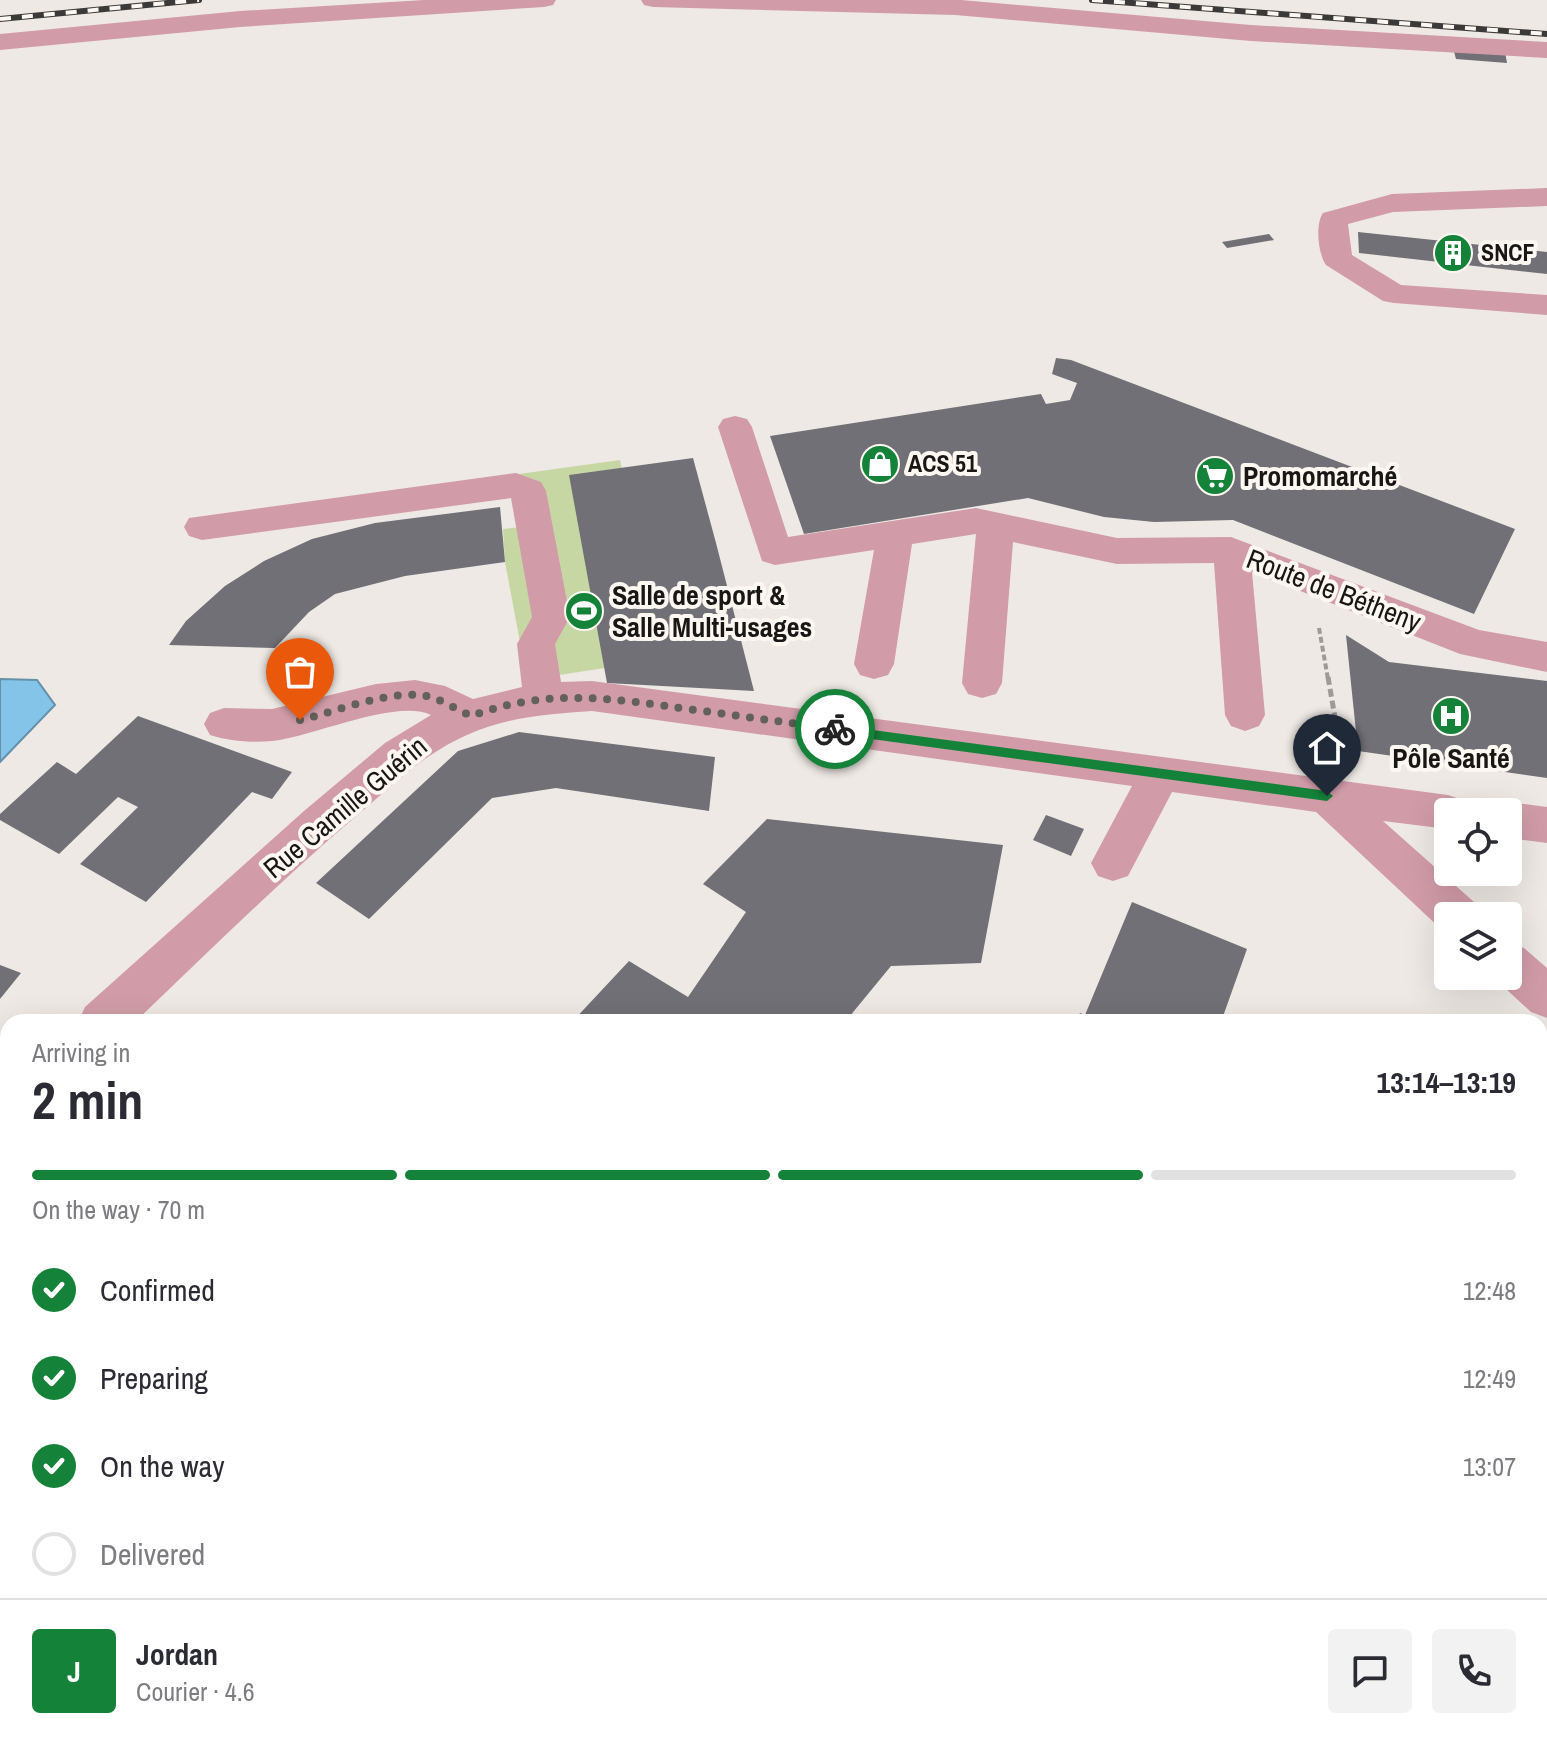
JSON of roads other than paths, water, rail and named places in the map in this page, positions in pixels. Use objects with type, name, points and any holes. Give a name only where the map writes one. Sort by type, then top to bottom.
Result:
[{"type":"street","points":[[0,42],[240,19],[544,0]]},
{"type":"street","points":[[653,0],[955,7],[1251,33],[1547,50]]},
{"type":"street","points":[[1547,197],[1392,203],[1333,219],[1337,259],[1394,294],[1547,305]]},
{"type":"street","name":"Route de Bétheny","points":[[735,427],[775,552],[976,521],[1117,551],[1231,550],[1474,644],[1547,657]]},
{"type":"street","points":[[202,527],[516,485],[528,491],[551,617],[536,644],[543,698]]},
{"type":"street","points":[[982,683],[996,525]]},
{"type":"street","points":[[874,664],[895,533]]},
{"type":"street","points":[[1231,550],[1245,715]]},
{"type":"street","points":[[224,724],[272,725],[376,700],[415,695],[431,697],[471,716]]},
{"type":"street","name":"Rue Camille Guérin","points":[[111,1014],[344,802],[411,746],[471,716],[496,707],[543,698],[592,696],[1434,810]]},
{"type":"street","points":[[1113,863],[1160,774]]},
{"type":"street","points":[[1338,798],[1444,902]]},
{"type":"street","points":[[1522,822],[1547,825]]},
{"type":"street","points":[[1522,975],[1547,997]]},
{"type":"water","points":[[0,679],[37,680],[55,705],[0,762]]},
{"type":"railway","points":[[0,19],[199,0]]},
{"type":"railway","points":[[1092,0],[1547,34]]},
{"type":"place","name":"SNCF","points":[[1453,253]]},
{"type":"place","name":"ACS 51","points":[[880,464]]},
{"type":"place","name":"Promomarché","points":[[1215,476]]},
{"type":"place","name":"Salle de sport & Salle Multi-usages","points":[[584,611]]},
{"type":"place","name":"Pôle Santé","points":[[1451,716]]}]
